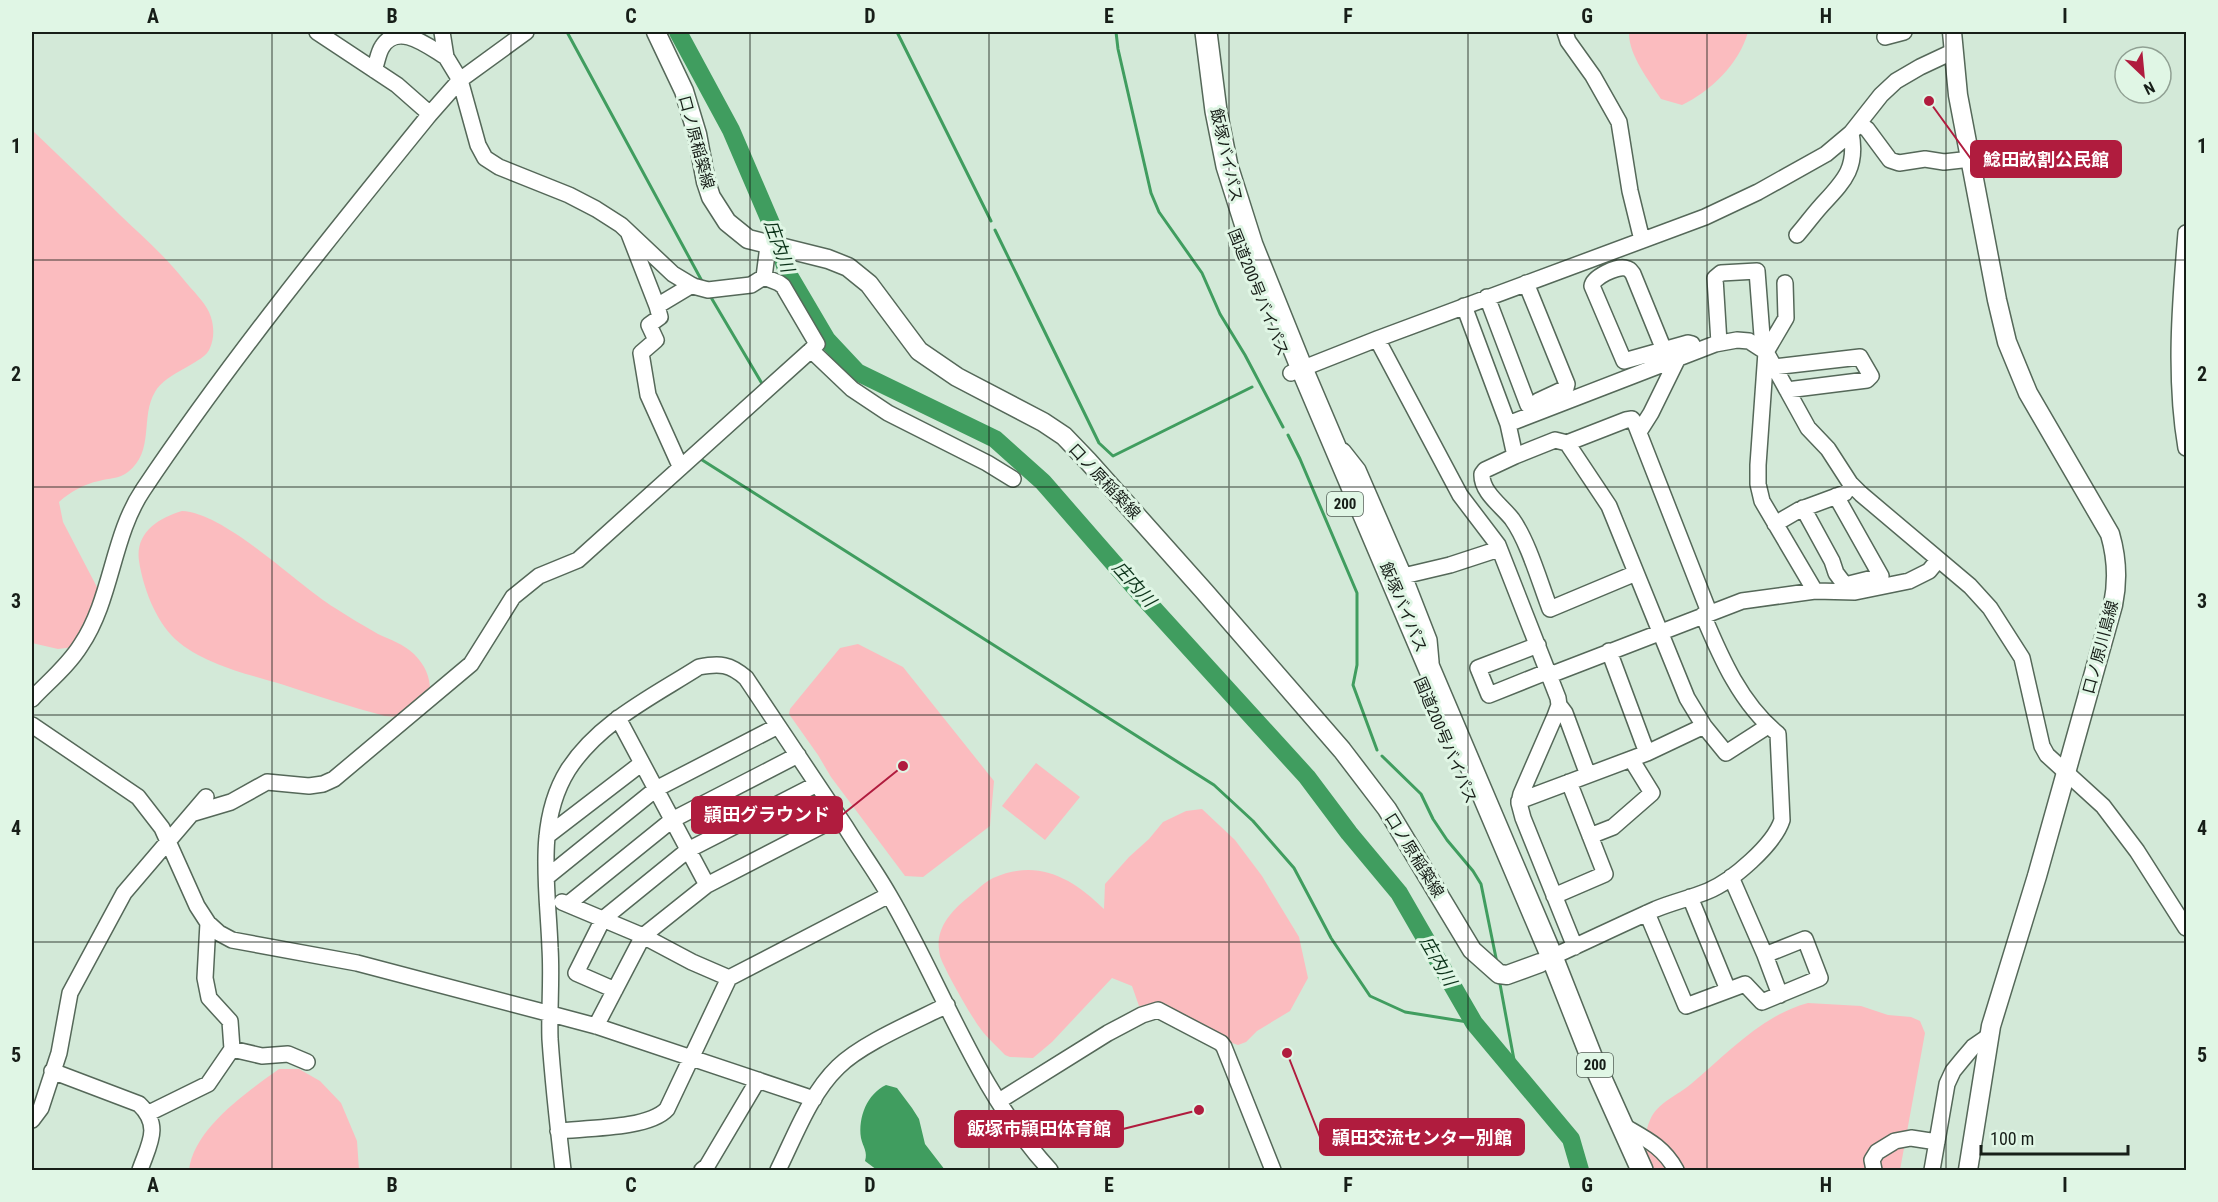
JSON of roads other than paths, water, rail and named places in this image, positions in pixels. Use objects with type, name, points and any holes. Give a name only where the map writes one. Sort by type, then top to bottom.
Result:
[{"type":"highway","name":"国道200号バイパス","points":[[1194,32],[1202,112],[1221,192],[1243,256],[1297,371],[1546,960],[1628,1170]]},
{"type":"highway","name":"飯塚バイパス","points":[[1206,32],[1216,111],[1236,197],[1297,371],[1330,434],[1398,577],[1432,676],[1546,960],[1642,1170]]},
{"type":"main road","name":"口ノ原稲築線","points":[[656,32],[688,102],[706,182],[718,210],[739,233],[768,246],[828,259],[848,267],[862,277],[919,351],[957,377],[1043,422],[1064,436],[1204,591],[1342,750],[1387,809],[1472,950],[1499,974],[1507,975],[1546,960]]},
{"type":"main road","name":"口ノ原川島線","points":[[1952,32],[1952,52],[1958,95],[1996,297],[2007,342],[2028,393],[2110,534],[2116,560],[2113,605],[1989,1036],[1968,1170]]},
{"type":"street","points":[[317,32],[397,85],[430,114]]},
{"type":"street","points":[[442,32],[446,57],[460,80],[478,145],[485,158],[499,167],[569,195],[596,209],[628,231],[673,274],[701,289],[751,285],[764,277]]},
{"type":"street","points":[[32,699],[82,644],[95,615],[122,533],[141,492],[242,353],[430,114],[460,80],[526,32]]},
{"type":"street","points":[[1565,32],[1568,41],[1593,76],[1619,122],[1630,191],[1642,240]]},
{"type":"street","points":[[1885,37],[1904,32]]},
{"type":"street","points":[[374,70],[382,46],[401,35],[414,39],[446,57]]},
{"type":"street","points":[[1297,371],[1487,297],[1705,217],[1758,192],[1826,154],[1854,129],[1881,95],[1896,81],[1952,52]]},
{"type":"street","points":[[1854,129],[1867,129],[1890,160],[1899,163],[1925,159],[1944,162],[1971,159]]},
{"type":"street","points":[[1797,236],[1821,206],[1837,191],[1851,169],[1854,129]]},
{"type":"street","points":[[628,231],[660,317],[649,325],[656,340],[641,353],[644,376],[648,394],[680,466]]},
{"type":"street","points":[[2187,233],[2181,297],[2179,358],[2187,448]]},
{"type":"street","points":[[764,277],[768,246]]},
{"type":"street","points":[[1664,350],[1633,274],[1629,268],[1622,267],[1592,282],[1624,361],[1688,343],[1692,344],[1695,351]]},
{"type":"street","points":[[1719,343],[1715,278],[1720,273],[1757,271],[1765,351],[1758,484],[1762,501],[1815,591]]},
{"type":"street","points":[[195,813],[231,802],[267,782],[309,786],[323,784],[334,779],[471,664],[513,597],[539,576],[578,560],[680,466],[812,350],[817,344],[783,286],[764,277]]},
{"type":"street","points":[[1506,419],[1528,405],[1563,391],[1567,384],[1526,283]]},
{"type":"street","points":[[1765,351],[1786,318],[1785,283]]},
{"type":"street","points":[[657,306],[692,285]]},
{"type":"street","points":[[1487,297],[1528,405]]},
{"type":"street","points":[[1464,306],[1506,419],[1515,456]]},
{"type":"street","points":[[1377,339],[1460,495],[1490,532],[1499,549],[1588,776]]},
{"type":"street","points":[[1506,419],[1719,343],[1749,341],[1765,351],[1808,428],[1828,449],[1856,488],[1970,586],[1990,608],[2022,657],[2042,746],[2047,755],[2103,806],[2137,851],[2187,928]]},
{"type":"street","points":[[812,350],[852,389],[888,413],[987,463],[1013,479]]},
{"type":"street","points":[[1774,367],[1860,357],[1871,376],[1867,380],[1787,390]]},
{"type":"street","points":[[1639,432],[1678,358]]},
{"type":"street","points":[[1546,960],[1647,913],[1715,887],[1731,877],[1769,844],[1779,830],[1782,820],[1773,730],[1724,666],[1639,432],[1632,420],[1626,420],[1567,442],[1555,440],[1515,456],[1485,470],[1482,474],[1484,486],[1513,520],[1550,609],[1636,573]]},
{"type":"street","points":[[1567,442],[1609,506],[1687,698],[1704,726],[1726,753],[1773,730]]},
{"type":"street","points":[[1775,524],[1803,508],[1856,488]]},
{"type":"street","points":[[1836,496],[1883,581]]},
{"type":"street","points":[[1803,508],[1832,561],[1836,573],[1845,585],[1883,581],[1909,582],[1929,571],[1938,560]]},
{"type":"street","points":[[1398,577],[1450,565],[1499,549]]},
{"type":"street","points":[[1538,645],[1478,668],[1489,694],[1742,601],[1815,591],[1856,592],[1883,581]]},
{"type":"street","points":[[1609,651],[1647,753]]},
{"type":"street","points":[[563,1170],[550,1037],[547,836],[555,796],[568,770],[598,732],[699,667],[716,664],[735,668],[747,678],[798,755],[889,895],[947,1005],[981,1076],[1050,1170]]},
{"type":"street","points":[[1559,705],[1519,801],[1520,810],[1575,947]]},
{"type":"street","points":[[618,718],[707,885]]},
{"type":"street","points":[[32,725],[138,797],[152,813],[169,841],[197,906],[208,923],[219,933],[232,940],[357,963],[596,1026],[814,1099]]},
{"type":"street","points":[[547,877],[656,789],[778,726]]},
{"type":"street","points":[[1519,801],[1647,753],[1704,726]]},
{"type":"street","points":[[568,904],[672,820],[798,755]]},
{"type":"street","points":[[1590,836],[1612,827],[1652,793],[1631,759]]},
{"type":"street","points":[[547,836],[642,763]]},
{"type":"street","points":[[1554,896],[1605,874],[1569,782]]},
{"type":"street","points":[[615,990],[576,973],[603,919],[688,850],[817,784]]},
{"type":"street","points":[[32,1120],[41,1108],[59,1053],[70,993],[124,893],[206,798]]},
{"type":"street","points":[[596,1026],[643,936],[707,885],[838,817]]},
{"type":"street","points":[[1731,877],[1780,994]]},
{"type":"street","points":[[558,1131],[638,1123],[656,1118],[667,1109],[729,978],[889,895]]},
{"type":"street","points":[[547,896],[643,936],[692,962],[729,978]]},
{"type":"street","points":[[1690,897],[1728,990]]},
{"type":"street","points":[[1647,913],[1686,1006],[1745,984],[1762,1002],[1820,978],[1805,939],[1765,955]]},
{"type":"street","points":[[149,1113],[208,1084],[232,1049],[230,1021],[212,1003],[205,978],[208,923]]},
{"type":"street","points":[[778,1170],[814,1099],[838,1067],[855,1053],[947,1005]]},
{"type":"street","points":[[999,1101],[1108,1033],[1142,1015],[1158,1010],[1221,1043],[1224,1047],[1273,1170]]},
{"type":"street","points":[[1932,1170],[1947,1084],[1953,1071],[1973,1047],[1989,1036]]},
{"type":"street","points":[[232,1049],[261,1056],[288,1054],[307,1062]]},
{"type":"street","points":[[52,1071],[139,1104],[149,1113],[154,1127],[140,1170]]},
{"type":"street","points":[[702,1170],[707,1166],[758,1080]]},
{"type":"street","points":[[1622,1125],[1668,1155],[1676,1170]]},
{"type":"street","points":[[1874,1170],[1872,1160],[1877,1152],[1895,1141],[1911,1138],[1937,1142]]},
{"type":"waterway","points":[[567,32],[703,283]]},
{"type":"waterway","name":"庄内川","points":[[678,32],[731,130],[773,228],[787,272],[827,340],[857,372],[995,439],[1043,482],[1144,598],[1307,777],[1349,833],[1399,893],[1474,1023],[1571,1139],[1580,1170]]},
{"type":"waterway","points":[[897,32],[991,221]]},
{"type":"waterway","points":[[1116,32],[1151,193],[1159,212],[1202,273],[1220,314],[1245,355],[1283,427]]},
{"type":"waterway","points":[[995,230],[1099,443],[1113,456],[1252,387]]},
{"type":"waterway","points":[[709,294],[764,387]]},
{"type":"waterway","points":[[1288,435],[1357,593],[1357,665],[1353,685],[1377,750]]},
{"type":"waterway","points":[[699,458],[1214,785],[1253,821],[1294,868],[1331,938],[1370,996],[1405,1012],[1474,1023]]},
{"type":"waterway","points":[[1382,756],[1421,794],[1433,819],[1481,884],[1497,963]]},
{"type":"waterway","points":[[1500,984],[1517,1076]]},
{"type":"place","name":"鯰田畝割公民館","points":[[1929,101]]},
{"type":"place","name":"頴田グラウンド","points":[[903,766]]},
{"type":"place","name":"頴田交流センター別館","points":[[1287,1053]]},
{"type":"place","name":"飯塚市頴田体育館","points":[[1199,1110]]}]
